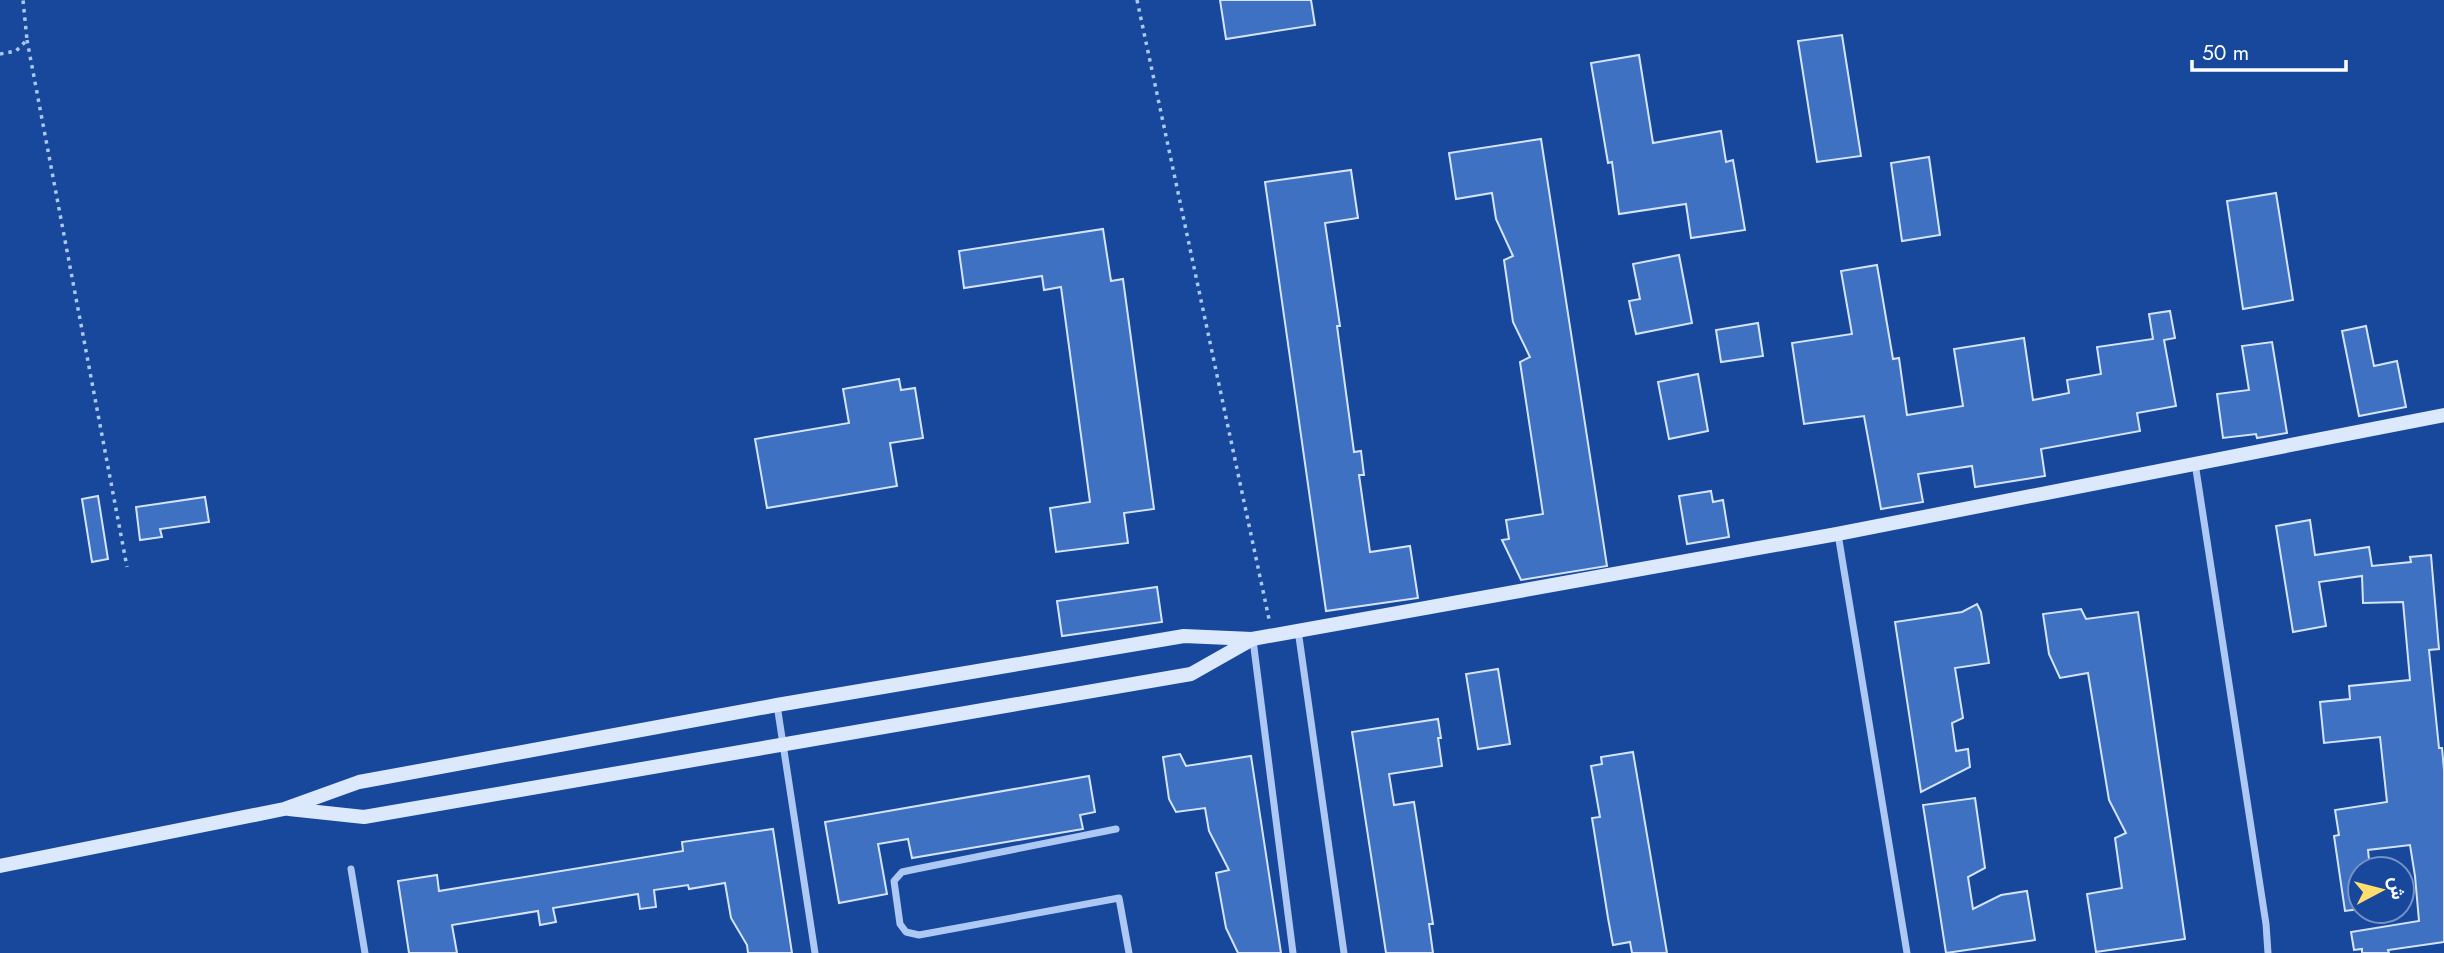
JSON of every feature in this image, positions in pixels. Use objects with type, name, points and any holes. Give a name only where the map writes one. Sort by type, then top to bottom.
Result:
[{"type":"main road","points":[[0,866],[284,809],[359,782],[777,705],[1184,636],[1252,639],[1298,631],[1838,534],[2444,415]]},
{"type":"main road","points":[[284,809],[364,817],[1191,674],[1252,639]]},
{"type":"street","points":[[2195,462],[2266,924],[2268,953]]},
{"type":"street","points":[[1838,534],[1907,953]]},
{"type":"street","points":[[1298,631],[1344,953]]},
{"type":"street","points":[[1252,639],[1293,953]]},
{"type":"street","points":[[777,705],[816,953]]},
{"type":"street","points":[[1116,830],[909,870],[902,872],[894,881],[900,924],[906,932],[919,934],[1119,898],[1129,953]]},
{"type":"street","points":[[351,869],[365,953]]},
{"type":"path","points":[[23,0],[27,40],[127,567]]},
{"type":"path","points":[[1137,0],[1272,635]]},
{"type":"path","points":[[0,54],[16,51],[27,40]]},
{"type":"building","points":[[1220,0],[1311,0],[1315,25],[1226,39]]},
{"type":"building","points":[[1842,35],[1861,156],[1817,162],[1798,41]]},
{"type":"building","points":[[1639,55],[1653,143],[1721,131],[1726,162],[1733,160],[1745,230],[1691,238],[1686,204],[1619,214],[1612,162],[1608,163],[1591,63]]},
{"type":"building","points":[[1541,139],[1607,566],[1521,580],[1502,540],[1509,539],[1506,520],[1543,514],[1520,362],[1530,357],[1513,322],[1504,260],[1513,256],[1496,219],[1492,193],[1456,199],[1449,153]]},
{"type":"building","points":[[1929,157],[1940,235],[1902,241],[1891,163]]},
{"type":"building","points":[[1351,170],[1358,218],[1325,223],[1354,452],[1361,451],[1364,475],[1359,475],[1370,552],[1410,546],[1418,598],[1326,611],[1265,182]]},
{"type":"building","points":[[2276,193],[2293,300],[2243,309],[2227,201]]},
{"type":"building","points":[[1103,229],[1111,281],[1123,279],[1154,509],[1124,513],[1128,543],[1056,552],[1050,508],[1090,502],[1061,287],[1044,290],[1042,276],[964,288],[959,251]]},
{"type":"building","points":[[1679,255],[1692,323],[1636,334],[1629,301],[1640,299],[1633,264]]},
{"type":"building","points":[[1877,265],[1893,359],[1899,358],[1907,415],[1963,406],[1954,349],[2024,338],[2033,400],[2069,393],[2067,380],[2101,374],[2097,347],[2153,339],[2149,314],[2170,311],[2175,338],[2164,340],[2176,406],[2137,413],[2140,431],[2041,449],[2045,476],[1975,487],[1972,466],[1918,474],[1923,502],[1881,509],[1864,416],[1804,424],[1792,343],[1852,334],[1841,271]]},
{"type":"building","points":[[1758,323],[1763,356],[1721,362],[1716,330]]},
{"type":"building","points":[[2366,326],[2374,366],[2397,361],[2406,407],[2359,416],[2342,331]]},
{"type":"building","points":[[2272,342],[2287,433],[2257,438],[2256,434],[2223,438],[2217,394],[2249,390],[2242,346]]},
{"type":"building","points":[[1698,374],[1708,431],[1669,439],[1658,382]]},
{"type":"building","points":[[899,379],[901,390],[915,388],[923,438],[890,443],[897,486],[767,508],[755,439],[849,423],[843,389]]},
{"type":"building","points":[[1711,491],[1713,502],[1723,500],[1729,537],[1687,544],[1679,496]]},
{"type":"building","points":[[98,496],[108,559],[92,562],[82,499]]},
{"type":"building","points":[[205,497],[209,522],[160,529],[162,537],[140,540],[136,507]]},
{"type":"building","points":[[2310,520],[2315,555],[2369,547],[2372,566],[2411,562],[2410,557],[2431,555],[2439,649],[2429,650],[2439,748],[2442,748],[2444,770],[2444,942],[2388,950],[2389,953],[2362,953],[2362,949],[2354,950],[2351,932],[2394,925],[2416,925],[2416,921],[2419,921],[2416,855],[2412,855],[2410,845],[2368,850],[2369,855],[2346,855],[2345,911],[2334,836],[2339,835],[2335,810],[2387,802],[2380,737],[2324,743],[2320,702],[2350,699],[2349,686],[2410,680],[2403,602],[2363,603],[2362,576],[2319,582],[2326,626],[2293,632],[2276,526]]},
{"type":"building","points":[[1157,587],[1162,622],[1062,636],[1057,601]]},
{"type":"building","points":[[1977,604],[1981,612],[1989,663],[1955,668],[1963,718],[1952,723],[1956,751],[1968,749],[1970,767],[1921,792],[1895,622],[1962,612]]},
{"type":"building","points":[[2081,609],[2086,619],[2138,612],[2185,939],[2096,952],[2087,894],[2122,888],[2115,838],[2126,833],[2109,800],[2088,673],[2060,678],[2049,654],[2043,614]]},
{"type":"building","points":[[1498,669],[1510,744],[1478,749],[1466,674]]},
{"type":"building","points":[[1438,719],[1442,766],[1389,774],[1394,805],[1414,802],[1433,924],[1429,924],[1433,953],[1386,953],[1352,732]]},
{"type":"building","points":[[1633,752],[1667,953],[1632,953],[1630,942],[1613,945],[1608,918],[1592,818],[1600,817],[1591,766],[1602,764],[1601,757]]},
{"type":"building","points":[[1180,754],[1186,766],[1251,756],[1281,953],[1238,953],[1226,928],[1216,873],[1229,870],[1209,831],[1205,808],[1176,812],[1169,799],[1163,757]]},
{"type":"building","points":[[1089,776],[1095,812],[1080,815],[1083,829],[912,858],[908,839],[878,844],[887,894],[839,903],[825,822]]},
{"type":"building","points":[[1975,798],[1985,868],[1968,877],[1973,909],[2001,895],[2027,891],[2035,940],[1946,953],[1923,805]]},
{"type":"building","points":[[773,829],[792,953],[748,953],[747,945],[731,918],[725,883],[689,889],[688,885],[654,890],[656,907],[640,909],[638,894],[553,908],[556,922],[540,925],[538,911],[452,925],[457,953],[409,953],[398,881],[437,875],[439,891],[683,851],[682,842]]}]
